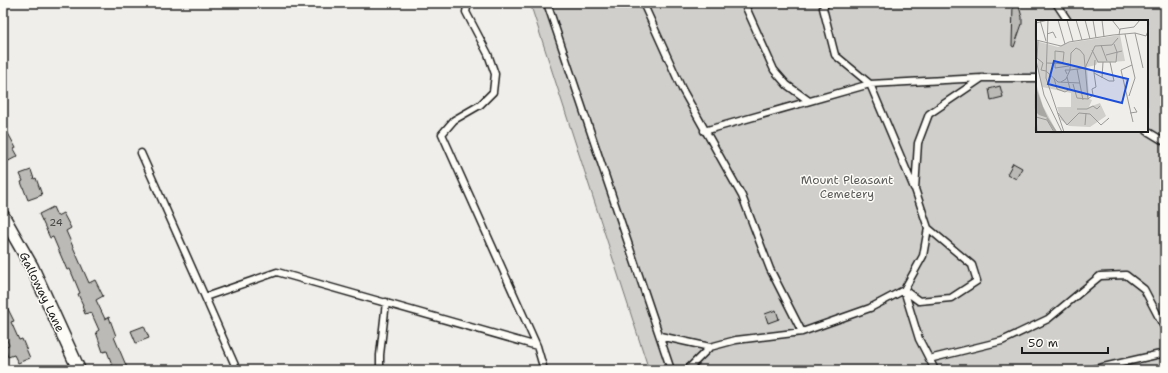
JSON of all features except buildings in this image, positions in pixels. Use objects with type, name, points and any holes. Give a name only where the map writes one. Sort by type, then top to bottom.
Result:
[{"type":"street","name":"Galloway Lane","points":[[3,216],[32,267],[79,370]]},
{"type":"lane","points":[[468,3],[466,12],[488,54],[495,74],[493,92],[480,105],[454,120],[442,134],[537,346],[544,370]]},
{"type":"lane","points":[[547,3],[671,370]]},
{"type":"lane","points":[[643,3],[682,89],[704,131],[742,196],[770,269],[802,332]]},
{"type":"lane","points":[[744,3],[774,70],[787,85],[809,101]]},
{"type":"lane","points":[[660,336],[710,347],[736,340],[802,332],[870,308],[904,290],[923,256],[928,228],[915,189],[870,84],[835,55],[823,8],[826,3]]},
{"type":"lane","points":[[1056,3],[1067,20]]},
{"type":"lane","points":[[704,131],[870,84],[982,78],[1036,78]]},
{"type":"lane","points":[[915,189],[918,144],[929,114],[982,78]]},
{"type":"lane","points":[[1148,132],[1165,142]]},
{"type":"lane","points":[[141,153],[237,370]]},
{"type":"lane","points":[[904,290],[919,301],[951,298],[977,281],[972,265],[928,228]]},
{"type":"lane","points":[[205,297],[277,272],[537,346]]},
{"type":"lane","points":[[929,359],[1002,341],[1048,319],[1100,276],[1126,275],[1144,289],[1165,329]]},
{"type":"lane","points":[[904,290],[919,339],[935,370]]},
{"type":"lane","points":[[380,370],[380,355],[386,302]]},
{"type":"lane","points":[[687,370],[710,347]]},
{"type":"lane","points":[[1090,370],[1165,353]]},
{"type":"green space","name":"Mount Pleasant Cemetery","points":[[530,3],[1165,3],[1165,370],[649,370]]}]
